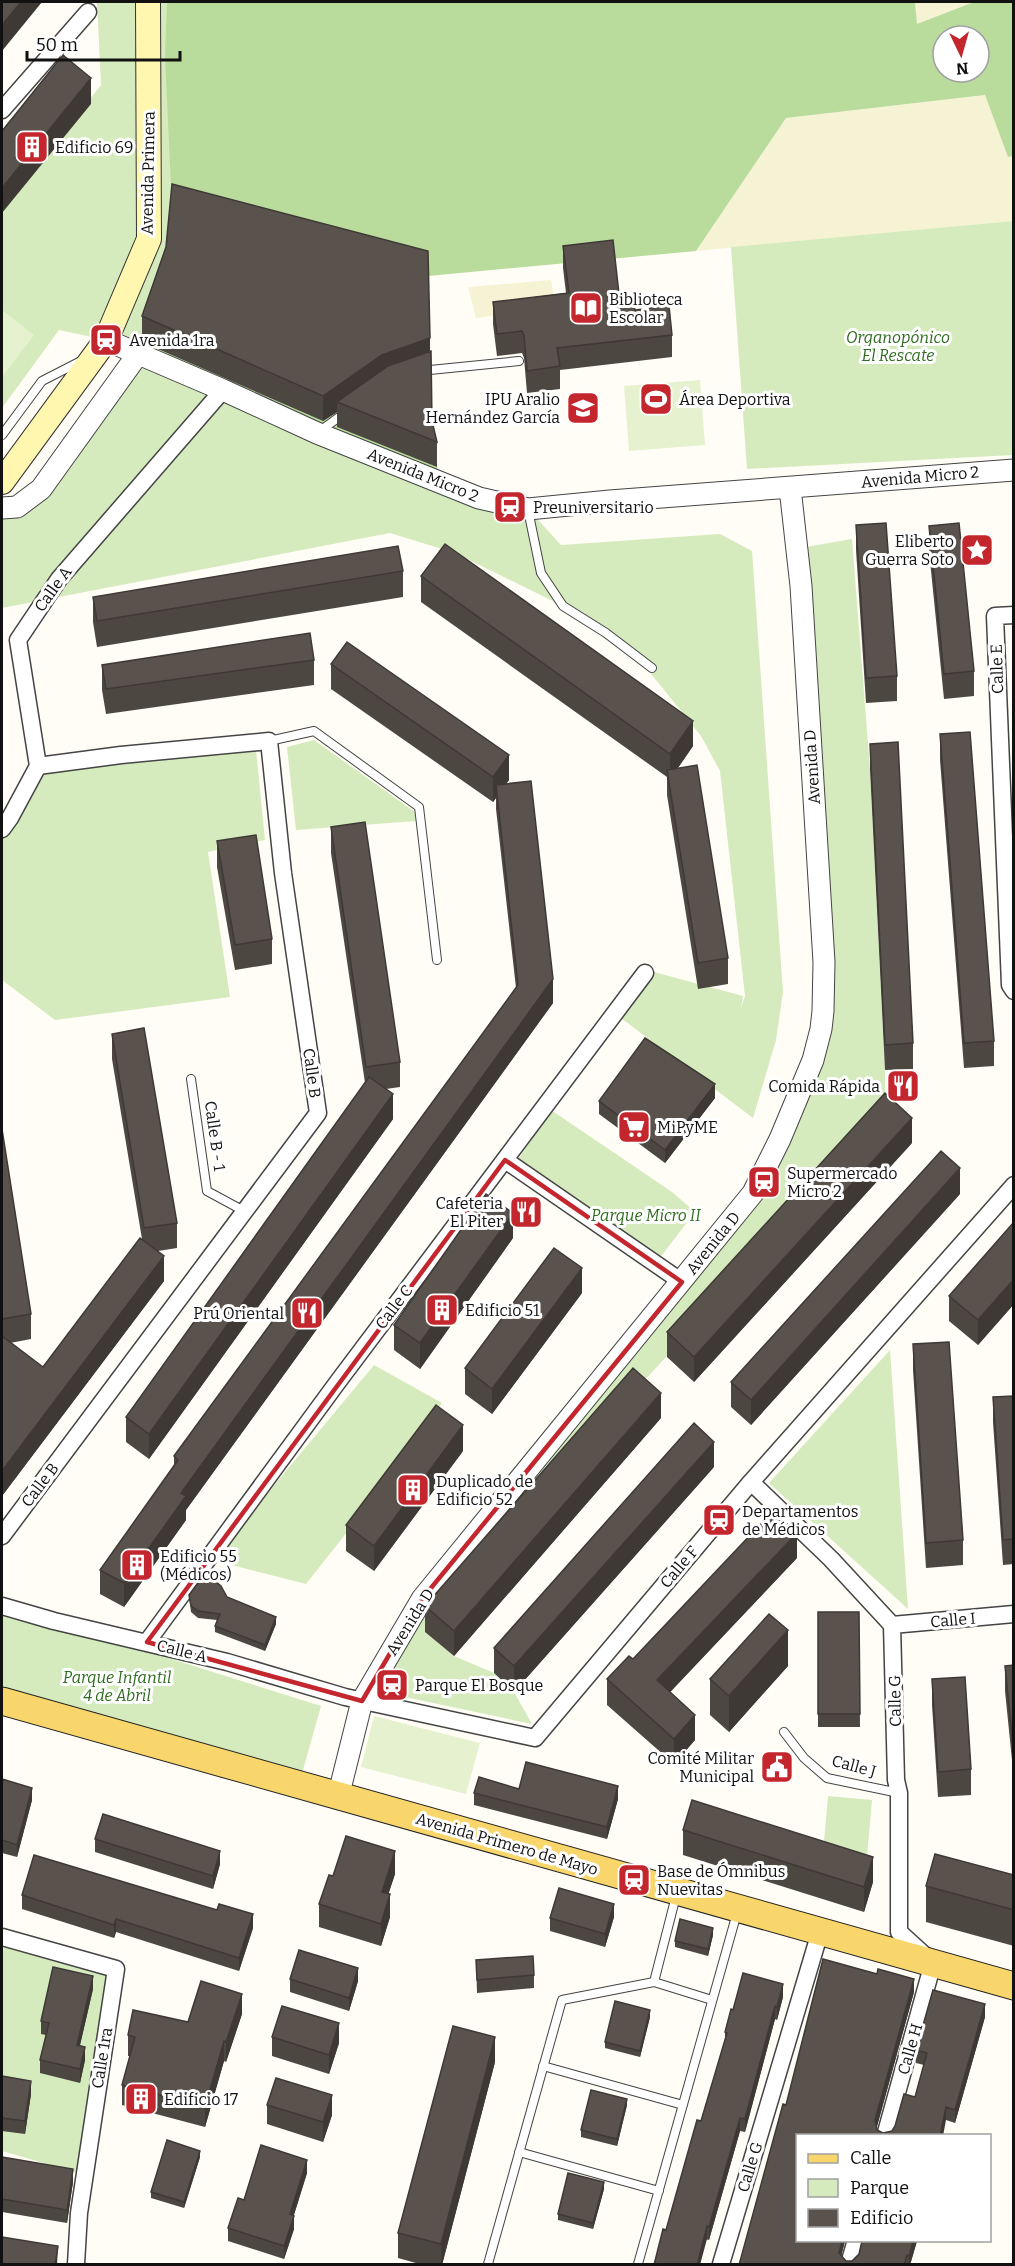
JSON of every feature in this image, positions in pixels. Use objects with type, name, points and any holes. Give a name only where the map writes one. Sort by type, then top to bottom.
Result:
[{"type":"main road","name":"Avenida Primera","points":[[2,482],[100,347],[149,239],[148,2]]},
{"type":"main road","name":"Avenida Primero de Mayo","points":[[2,1701],[677,1893],[1014,1986]]},
{"type":"street","points":[[2,110],[88,12]]},
{"type":"street","name":"Avenida Micro 2","points":[[100,347],[138,354],[223,390],[317,434],[479,498],[528,510],[610,501],[1014,470]]},
{"type":"street","points":[[2,508],[17,507],[41,489],[138,354]]},
{"type":"street","name":"Calle A","points":[[38,766],[18,640],[59,579],[223,390]]},
{"type":"street","name":"Avenida D","points":[[338,1797],[362,1701],[422,1599],[753,1193],[780,1139],[813,1060],[821,1029],[824,962],[798,548],[790,488]]},
{"type":"street","name":"Calle E","points":[[1014,615],[995,616],[1010,986],[1014,991]]},
{"type":"street","points":[[2,829],[38,766],[121,755],[269,741]]},
{"type":"street","name":"Calle B","points":[[2,1536],[318,1113],[283,873],[269,741]]},
{"type":"street","name":"Calle C","points":[[147,1642],[337,1383],[645,973]]},
{"type":"street","points":[[505,1160],[682,1282]]},
{"type":"street","name":"Calle F","points":[[362,1701],[535,1738],[751,1482],[1014,1185]]},
{"type":"street","points":[[751,1482],[831,1559],[892,1625]]},
{"type":"street","name":"Calle A","points":[[2,1606],[54,1622],[228,1662],[362,1701]]},
{"type":"street","name":"Calle I","points":[[892,1625],[1014,1614]]},
{"type":"street","name":"Calle G","points":[[892,1625],[898,1793],[899,1932],[933,1963]]},
{"type":"street","name":"Calle G","points":[[721,2265],[820,1932]]},
{"type":"street","name":"Calle 1ra","points":[[2,1937],[116,1969],[79,2213],[76,2265]]},
{"type":"street","name":"Calle H","points":[[886,2134],[933,1963]]},
{"type":"street","points":[[849,2265],[856,2242]]},
{"type":"lane","points":[[2,435],[42,381],[100,347]]},
{"type":"lane","points":[[412,376],[430,370],[519,361]]},
{"type":"lane","points":[[317,434],[350,409]]},
{"type":"lane","points":[[528,510],[541,573],[563,606],[606,633],[652,668]]},
{"type":"lane","points":[[269,741],[314,730],[419,807],[437,960]]},
{"type":"lane","name":"Calle B - 1","points":[[191,1079],[207,1191],[244,1211]]},
{"type":"lane","name":"Calle J","points":[[784,1732],[804,1758],[826,1778],[898,1793]]},
{"type":"lane","points":[[654,1982],[677,1893]]},
{"type":"lane","points":[[638,2265],[738,1909]]},
{"type":"lane","points":[[488,2265],[562,2000],[654,1982],[712,2000]]},
{"type":"lane","points":[[543,2066],[683,2105]]},
{"type":"lane","points":[[519,2152],[658,2191]]},
{"type":"highlighted area","points":[[505,1160],[682,1282],[422,1599],[362,1701],[147,1642]]},
{"type":"shaded area","points":[[915,2],[980,2],[917,24]]},
{"type":"shaded area","points":[[986,95],[1008,156],[1013,156],[1013,221],[696,251],[786,118]]},
{"type":"shaded area","points":[[551,280],[556,308],[476,318],[468,287]]},
{"type":"green space","points":[[97,2],[170,2],[172,209],[166,272],[138,354],[106,340],[59,330],[2,408],[2,210],[101,85]]},
{"type":"green space","points":[[167,2],[915,2],[917,24],[974,2],[1013,2],[1013,156],[1008,157],[985,95],[786,118],[696,251],[428,276],[432,447],[441,482],[138,354],[166,272],[172,209],[165,57]]},
{"type":"green space","name":"Organopónico El Rescate","points":[[1013,221],[1013,455],[747,469],[731,247]]},
{"type":"green space","points":[[2,310],[34,335],[2,377]]},
{"type":"green space","points":[[138,354],[528,509],[561,545],[720,534],[752,551],[783,992],[776,1040],[753,1118],[617,1015],[654,972],[743,996],[741,1008],[745,996],[720,771],[701,736],[636,655],[563,606],[455,553],[390,533],[2,608],[2,508],[17,507]]},
{"type":"green space","points":[[700,380],[705,445],[629,451],[624,386]]},
{"type":"green space","points":[[852,539],[870,769],[885,1070],[885,1118],[633,1393],[425,1632],[454,1656],[494,1673],[514,1692],[532,1724],[381,1692],[413,1623],[759,1196],[823,1038],[800,548]]},
{"type":"green space","points":[[314,740],[415,812],[416,821],[296,830],[287,747]]},
{"type":"green space","points":[[256,750],[265,840],[208,852],[230,997],[55,1020],[2,980],[2,840],[46,770]]},
{"type":"green space","name":"Parque Micro II","points":[[551,1110],[672,1192],[695,1212],[655,1264],[519,1158]]},
{"type":"green space","points":[[890,1350],[908,1609],[769,1483]]},
{"type":"green space","points":[[374,1365],[442,1403],[389,1479],[306,1584],[212,1560]]},
{"type":"green space","name":"Parque Infantil 4 de Abril","points":[[2,1606],[321,1706],[299,1784],[2,1700]]},
{"type":"green space","points":[[374,1716],[480,1743],[466,1794],[361,1767]]},
{"type":"green space","points":[[828,1796],[872,1800],[867,1856],[823,1853]]},
{"type":"green space","points":[[7,1938],[116,1969],[85,2175],[2,2151],[2,1954]]},
{"type":"building","points":[[2,2],[21,2],[2,25]]},
{"type":"building","points":[[63,55],[91,78],[2,188],[2,131]]},
{"type":"building","points":[[172,184],[428,251],[430,338],[382,355],[323,396],[142,316],[166,247]]},
{"type":"building","points":[[613,240],[620,303],[633,301],[635,310],[669,306],[672,335],[557,348],[560,366],[527,371],[522,331],[497,334],[493,302],[569,293],[563,246]]},
{"type":"building","points":[[431,351],[432,421],[437,442],[337,402],[388,366]]},
{"type":"building","points":[[886,523],[897,676],[866,678],[856,525]]},
{"type":"building","points":[[959,523],[974,671],[944,674],[929,526]]},
{"type":"building","points":[[445,544],[693,721],[670,754],[421,576]]},
{"type":"building","points":[[398,546],[403,571],[97,621],[93,597]]},
{"type":"building","points":[[310,633],[314,660],[106,689],[102,665]]},
{"type":"building","points":[[347,642],[509,755],[493,777],[331,664]]},
{"type":"building","points":[[970,732],[994,1041],[964,1043],[940,734]]},
{"type":"building","points":[[898,742],[913,1043],[885,1045],[870,744]]},
{"type":"building","points":[[697,765],[728,958],[698,963],[667,770]]},
{"type":"building","points":[[531,781],[553,979],[181,1493],[186,1496],[124,1583],[100,1570],[178,1460],[174,1456],[518,985],[496,785]]},
{"type":"building","points":[[365,822],[400,1062],[366,1067],[331,827]]},
{"type":"building","points":[[256,835],[272,939],[235,945],[217,841]]},
{"type":"building","points":[[144,1028],[177,1223],[144,1228],[112,1034]]},
{"type":"building","points":[[645,1038],[715,1084],[665,1150],[599,1101]]},
{"type":"building","points":[[369,1077],[393,1094],[149,1434],[126,1417]]},
{"type":"building","points":[[885,1093],[912,1118],[694,1357],[667,1332]]},
{"type":"building","points":[[2,1129],[31,1314],[2,1319]]},
{"type":"building","points":[[941,1151],[960,1168],[751,1400],[731,1382]]},
{"type":"building","points":[[486,1194],[513,1213],[420,1343],[394,1325]]},
{"type":"building","points":[[1014,1222],[1014,1279],[978,1320],[949,1296]]},
{"type":"building","points":[[140,1238],[164,1256],[2,1471],[2,1336],[43,1367]]},
{"type":"building","points":[[554,1248],[582,1268],[492,1389],[465,1368]]},
{"type":"building","points":[[949,1342],[963,1540],[926,1543],[913,1344]]},
{"type":"building","points":[[633,1368],[661,1393],[454,1631],[425,1606]]},
{"type":"building","points":[[1014,1396],[1014,1539],[1003,1540],[993,1397]]},
{"type":"building","points":[[436,1405],[463,1425],[374,1546],[346,1525]]},
{"type":"building","points":[[694,1423],[714,1442],[514,1666],[494,1648]]},
{"type":"building","points":[[773,1511],[797,1533],[657,1680],[695,1715],[674,1739],[607,1679],[629,1656],[633,1659]]},
{"type":"building","points":[[200,1580],[216,1582],[227,1597],[276,1617],[265,1645],[215,1626],[220,1614],[198,1611],[191,1606],[189,1595]]},
{"type":"building","points":[[818,1612],[859,1612],[860,1714],[818,1714]]},
{"type":"building","points":[[769,1614],[788,1630],[729,1696],[710,1679]]},
{"type":"building","points":[[1014,1665],[1014,1755],[1005,1666]]},
{"type":"building","points":[[965,1677],[971,1769],[938,1772],[932,1679]]},
{"type":"building","points":[[526,1762],[618,1786],[607,1827],[474,1793],[479,1777],[519,1789]]},
{"type":"building","points":[[2,1779],[32,1788],[17,1845],[2,1840]]},
{"type":"building","points":[[692,1800],[873,1857],[864,1887],[683,1830]]},
{"type":"building","points":[[103,1814],[220,1851],[213,1876],[95,1839]]},
{"type":"building","points":[[346,1836],[395,1851],[382,1892],[390,1894],[381,1924],[319,1904],[329,1875],[333,1876]]},
{"type":"building","points":[[935,1854],[1014,1875],[1014,1910],[926,1886]]},
{"type":"building","points":[[34,1855],[217,1910],[219,1904],[253,1914],[239,1958],[116,1919],[114,1925],[22,1895]]},
{"type":"building","points":[[559,1888],[614,1904],[605,1934],[550,1918]]},
{"type":"building","points":[[680,1919],[713,1928],[708,1949],[675,1941]]},
{"type":"building","points":[[299,1950],[358,1968],[349,1998],[290,1979]]},
{"type":"building","points":[[533,1956],[534,1975],[477,1980],[476,1960]]},
{"type":"building","points":[[823,1959],[877,1974],[878,1969],[914,1979],[875,2120],[877,2130],[883,2133],[892,2131],[895,2126],[904,2094],[915,2097],[927,2053],[916,2050],[933,1990],[985,2004],[955,2110],[946,2107],[940,2134],[796,2134],[796,2242],[842,2242],[839,2253],[846,2261],[852,2261],[859,2254],[862,2242],[913,2242],[904,2265],[739,2265],[783,2104],[786,2105]]},
{"type":"building","points":[[53,1967],[93,1976],[77,2045],[85,2047],[80,2069],[40,2060],[49,2023],[41,2021]]},
{"type":"building","points":[[743,1973],[783,1984],[745,2119],[740,2118],[697,2265],[654,2265],[697,2120],[701,2121]]},
{"type":"building","points":[[201,1981],[242,1994],[226,2042],[224,2041],[205,2107],[122,2085],[135,2037],[128,2035],[133,2010],[188,2022]]},
{"type":"building","points":[[615,2001],[650,2010],[640,2051],[605,2042]]},
{"type":"building","points":[[282,2006],[339,2023],[329,2055],[272,2037]]},
{"type":"building","points":[[453,2026],[495,2037],[441,2244],[398,2233]]},
{"type":"building","points":[[2,2076],[31,2081],[25,2121],[2,2118]]},
{"type":"building","points":[[276,2078],[332,2095],[323,2122],[267,2105]]},
{"type":"building","points":[[591,2090],[627,2099],[617,2139],[581,2130]]},
{"type":"building","points":[[167,2140],[200,2151],[184,2202],[151,2192]]},
{"type":"building","points":[[261,2145],[307,2160],[290,2214],[294,2216],[284,2246],[228,2228],[238,2198],[244,2200]]},
{"type":"building","points":[[2,2157],[73,2169],[67,2210],[2,2199]]},
{"type":"building","points":[[568,2173],[604,2182],[593,2223],[558,2214]]},
{"type":"building","points":[[2,2237],[58,2246],[55,2265],[2,2265]]},
{"type":"place","name":"Edificio 69","points":[[32,147]]},
{"type":"place","name":"Biblioteca Escolar","points":[[586,308]]},
{"type":"place","name":"Avenida 1ra","points":[[106,340]]},
{"type":"place","name":"Área Deportiva","points":[[656,399]]},
{"type":"place","name":"IPU Aralio Hernández García","points":[[583,408]]},
{"type":"place","name":"Preuniversitario","points":[[510,507]]},
{"type":"place","name":"Eliberto Guerra Soto","points":[[977,550]]},
{"type":"place","name":"Comida Rápida","points":[[903,1086]]},
{"type":"place","name":"MiPyME","points":[[634,1127]]},
{"type":"place","name":"Supermercado Micro 2","points":[[764,1182]]},
{"type":"place","name":"Cafeteria El Piter","points":[[526,1212]]},
{"type":"place","name":"Edificio 51","points":[[442,1310]]},
{"type":"place","name":"Prú Oriental","points":[[307,1313]]},
{"type":"place","name":"Duplicado de Edificio 52","points":[[413,1490]]},
{"type":"place","name":"Departamentos de Médicos","points":[[719,1520]]},
{"type":"place","name":"Edificio 55 (Médicos)","points":[[137,1565]]},
{"type":"place","name":"Parque El Bosque","points":[[392,1685]]},
{"type":"place","name":"Comité Militar Municipal","points":[[777,1767]]},
{"type":"place","name":"Base de Ómnibus Nuevitas","points":[[634,1880]]},
{"type":"place","name":"Edificio 17","points":[[141,2099]]}]
